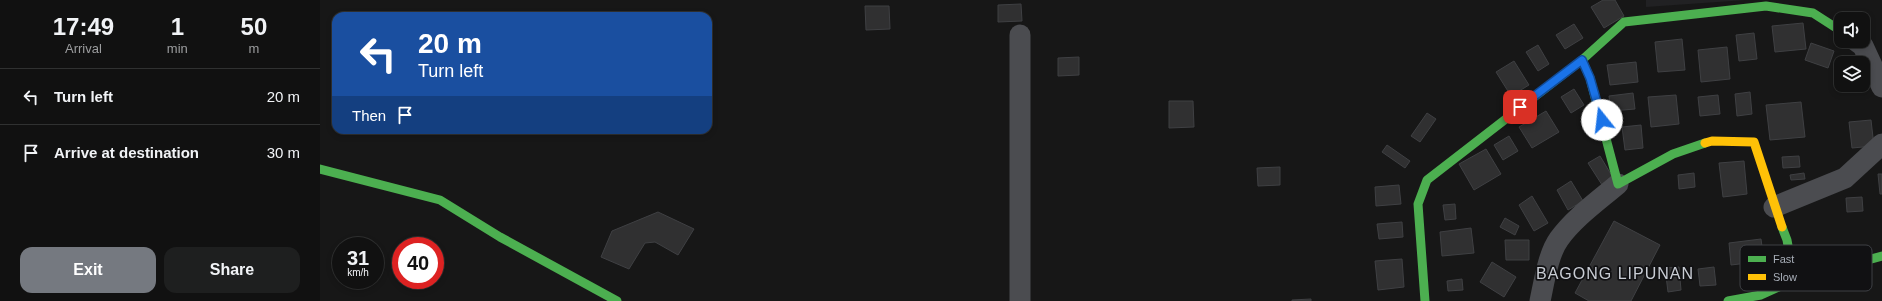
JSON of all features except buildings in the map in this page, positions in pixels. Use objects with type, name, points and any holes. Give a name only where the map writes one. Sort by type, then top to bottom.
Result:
[{"type":"street","points":[[1425,301],[1418,204],[1427,180],[1582,60],[1624,22],[1766,6],[1813,13],[1834,26]]},
{"type":"street","points":[[1020,35],[1020,301]]},
{"type":"street","points":[[1864,48],[1882,87]]},
{"type":"street","points":[[1582,60],[1590,78],[1618,184]]},
{"type":"street","points":[[1540,301],[1548,265],[1558,239],[1583,214],[1618,184],[1673,154],[1712,141],[1754,142],[1774,207],[1788,245]]},
{"type":"street","points":[[1774,207],[1845,178],[1882,144]]},
{"type":"street","points":[[320,169],[440,200],[500,237],[617,301]]},
{"type":"street","points":[[1872,259],[1882,256]]},
{"type":"street","points":[[1728,301],[1761,295],[1770,291]]},
{"type":"shaded area","points":[[1646,0],[1746,0],[1646,7]]},
{"type":"traffic: fast","points":[[1582,60],[1624,22],[1766,6],[1813,13],[1834,26]]},
{"type":"traffic: fast","points":[[1425,301],[1418,204],[1427,180],[1582,60],[1590,78],[1618,184],[1673,154],[1705,143]]},
{"type":"traffic: fast","points":[[320,169],[440,200],[500,237],[617,301]]},
{"type":"traffic: fast","points":[[1782,227],[1788,245]]},
{"type":"traffic: fast","points":[[1872,259],[1882,256]]},
{"type":"traffic: fast","points":[[1728,301],[1761,295],[1770,291]]},
{"type":"traffic: slow","points":[[1705,143],[1712,141],[1754,142],[1782,227]]},
{"type":"district","name":"BAGONG LIPUNAN","points":[[1615,273]]},
{"type":"route","points":[[1520,107],[1582,60],[1590,78],[1602,120]]}]
